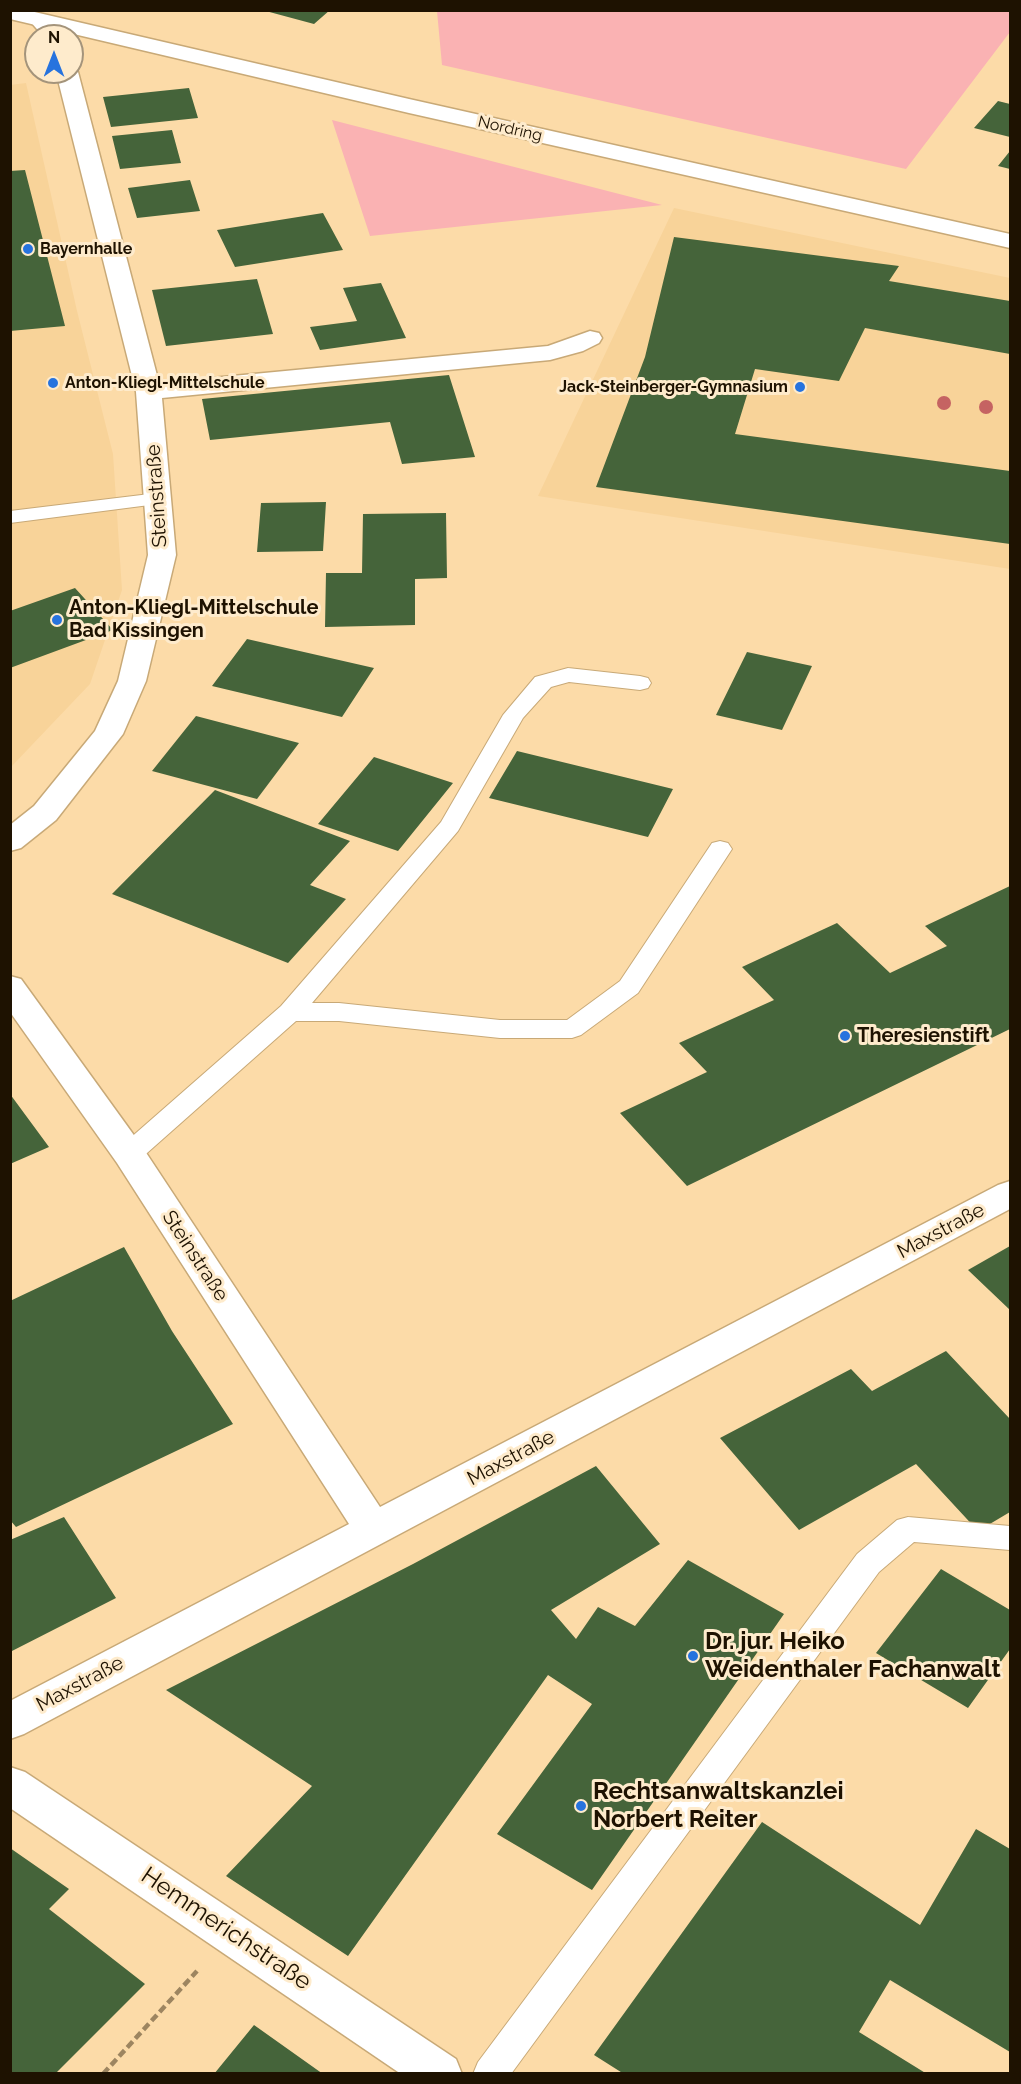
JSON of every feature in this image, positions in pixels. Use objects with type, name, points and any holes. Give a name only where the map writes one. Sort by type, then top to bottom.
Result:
[{"type":"street","name":"Nordring","points":[[10,13],[431,111],[1011,241]]},
{"type":"street","points":[[40,20],[44,24]]},
{"type":"street","name":"Steinstraße","points":[[10,841],[45,813],[108,734],[132,681],[162,555],[149,392],[70,84]]},
{"type":"street","points":[[149,392],[550,353],[574,346],[590,338]]},
{"type":"street","name":"Steinstraße","points":[[10,987],[129,1154],[374,1530]]},
{"type":"street","name":"Maxstraße","points":[[10,1721],[1011,1194]]},
{"type":"street","name":"Hemmerichstraße","points":[[10,1785],[440,2073]]},
{"type":"lane","points":[[10,517],[158,499]]},
{"type":"lane","points":[[129,1154],[290,1012],[450,826],[514,715],[543,682],[568,675],[640,683]]},
{"type":"lane","points":[[290,1012],[339,1012],[500,1029],[572,1029],[628,987],[720,849]]},
{"type":"lane","points":[[490,2073],[868,1563],[908,1529],[1011,1538]]},
{"type":"path","points":[[104,2073],[233,1933]]},
{"type":"shaded area","points":[[1010,10],[1010,32],[906,169],[442,65],[437,11]]},
{"type":"shaded area","name":"Anton-Kliegl-Mittelschule","points":[[26,84],[77,311],[113,454],[122,590],[90,684],[11,767],[10,85]]},
{"type":"shaded area","points":[[332,120],[662,205],[370,236]]},
{"type":"shaded area","name":"Jack-Steinberger-Gymnasium","points":[[674,208],[1010,278],[1010,569],[538,496]]},
{"type":"building","points":[[262,10],[330,10],[314,24]]},
{"type":"building","points":[[189,88],[198,118],[111,127],[103,97]]},
{"type":"building","points":[[998,101],[1010,104],[1010,137],[974,128]]},
{"type":"building","points":[[172,130],[181,163],[120,169],[112,136]]},
{"type":"building","points":[[1010,151],[1010,169],[998,166]]},
{"type":"building","name":"Bayernhalle","points":[[25,170],[65,326],[10,331],[10,171]]},
{"type":"building","points":[[190,180],[200,211],[137,218],[128,188]]},
{"type":"building","points":[[323,213],[343,250],[235,267],[217,230]]},
{"type":"building","name":"Jack-Steinberger-Gymnasium","points":[[674,237],[899,266],[889,281],[1010,301],[1010,354],[865,328],[839,381],[755,369],[735,434],[1010,471],[1010,544],[596,487],[645,357]]},
{"type":"building","points":[[257,279],[273,334],[166,346],[152,290]]},
{"type":"building","points":[[381,283],[406,338],[320,350],[310,327],[357,321],[343,288]]},
{"type":"building","points":[[449,375],[475,457],[402,464],[390,422],[210,440],[202,399]]},
{"type":"building","points":[[326,502],[323,551],[257,552],[261,503]]},
{"type":"building","points":[[446,513],[447,578],[415,579],[415,625],[325,627],[326,573],[362,573],[363,514]]},
{"type":"building","name":"Anton-Kliegl-Mittelschule Bad Kissingen","points":[[75,588],[113,630],[10,668],[10,611]]},
{"type":"building","points":[[247,639],[374,668],[342,717],[212,686]]},
{"type":"building","points":[[747,652],[812,666],[782,730],[716,715]]},
{"type":"building","points":[[196,716],[299,743],[257,799],[152,771]]},
{"type":"building","points":[[517,751],[673,789],[648,837],[489,798]]},
{"type":"building","points":[[374,757],[453,783],[398,851],[318,824]]},
{"type":"building","points":[[215,790],[350,841],[310,885],[346,899],[288,963],[112,894]]},
{"type":"building","name":"Theresienstift","points":[[1010,886],[1010,1029],[687,1186],[620,1113],[707,1072],[679,1043],[774,1000],[742,967],[837,923],[890,973],[947,946],[925,926]]},
{"type":"building","points":[[10,1094],[49,1147],[10,1164]]},
{"type":"building","points":[[1010,1246],[1010,1310],[968,1270]]},
{"type":"building","points":[[124,1247],[172,1331],[233,1424],[16,1527],[10,1520],[10,1301]]},
{"type":"building","points":[[946,1351],[1010,1419],[1010,1512],[978,1531],[916,1464],[799,1530],[720,1438],[851,1369],[872,1391]]},
{"type":"building","points":[[596,1466],[660,1544],[551,1610],[576,1639],[598,1607],[635,1626],[688,1560],[784,1614],[592,1890],[497,1834],[592,1704],[548,1675],[348,1956],[226,1876],[312,1786],[166,1690],[413,1564]]},
{"type":"building","points":[[64,1517],[116,1598],[10,1652],[10,1540]]},
{"type":"building","points":[[941,1569],[1010,1610],[1010,1649],[968,1708],[876,1653]]},
{"type":"building","points":[[762,1822],[920,1925],[976,1829],[1010,1849],[1010,2052],[890,1980],[859,2032],[927,2074],[624,2074],[594,2055]]},
{"type":"building","points":[[10,1848],[69,1889],[49,1909],[145,1984],[55,2074],[10,2074]]},
{"type":"building","points":[[254,2025],[323,2074],[214,2074]]},
{"type":"place","name":"Bayernhalle","points":[[28,249]]},
{"type":"place","name":"Anton-Kliegl-Mittelschule","points":[[53,383]]},
{"type":"place","name":"Jack-Steinberger-Gymnasium","points":[[800,387]]},
{"type":"place","name":"Anton-Kliegl-Mittelschule Bad Kissingen","points":[[57,620]]},
{"type":"place","name":"Theresienstift","points":[[845,1036]]},
{"type":"place","name":"Dr. jur. Heiko Weidenthaler Fachanwalt","points":[[693,1656]]},
{"type":"place","name":"Rechtsanwaltskanzlei Norbert Reiter","points":[[581,1806]]}]
